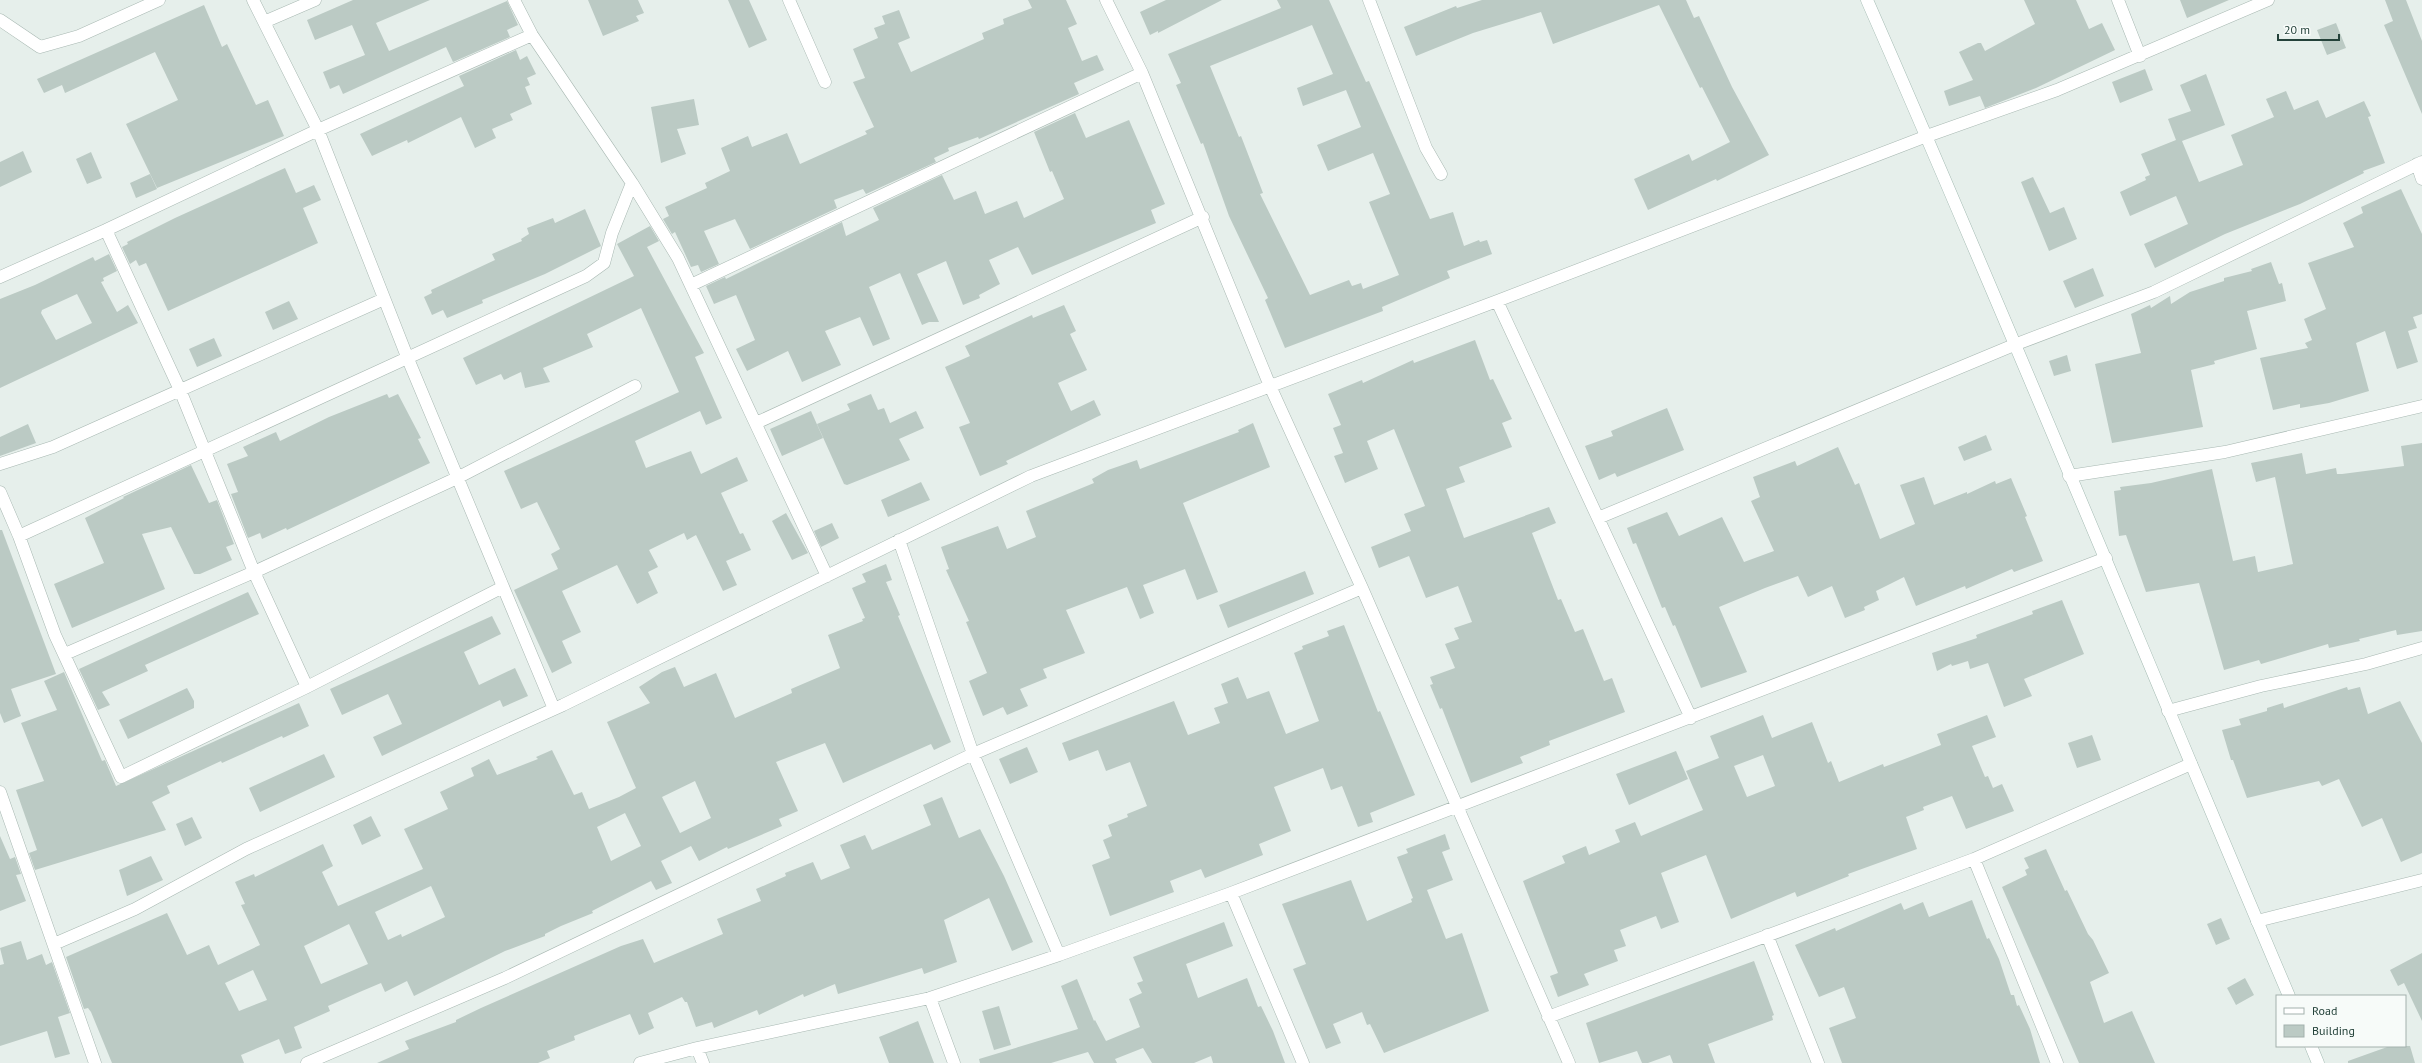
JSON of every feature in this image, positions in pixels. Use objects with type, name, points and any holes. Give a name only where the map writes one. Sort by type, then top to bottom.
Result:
[{"type":"street","points":[[0,20],[40,47],[79,36],[159,0]]},
{"type":"street","points":[[253,0],[318,130],[408,359],[554,709]]},
{"type":"street","points":[[264,22],[315,0]]},
{"type":"street","points":[[514,0],[532,35],[632,183],[678,258],[827,576]]},
{"type":"street","points":[[790,0],[825,82]]},
{"type":"street","points":[[1369,0],[1426,148],[1441,174]]},
{"type":"street","points":[[1867,0],[2069,476],[2106,558],[2168,711],[2192,764],[2289,995]]},
{"type":"street","points":[[2118,0],[2140,56]]},
{"type":"street","points":[[54,944],[135,910],[246,849],[554,709],[1031,476],[1497,301],[1926,136],[2057,90],[2140,56],[2268,0]]},
{"type":"street","points":[[1111,1],[1203,217],[1270,386],[1362,588],[1569,1063]]},
{"type":"street","points":[[0,277],[106,230],[318,130],[532,35]]},
{"type":"street","points":[[691,285],[1142,73]]},
{"type":"street","points":[[1598,518],[2014,345],[2154,292],[2419,163],[2422,179]]},
{"type":"street","points":[[19,536],[205,449],[408,359],[586,276],[604,263],[612,233],[632,183]]},
{"type":"street","points":[[756,423],[1203,217]]},
{"type":"street","points":[[106,230],[180,390],[254,572],[307,687]]},
{"type":"street","points":[[0,464],[53,447],[384,299]]},
{"type":"street","points":[[1497,301],[1691,718]]},
{"type":"street","points":[[65,654],[254,572],[457,478],[635,386]]},
{"type":"street","points":[[2069,476],[2225,452],[2422,406]]},
{"type":"street","points":[[0,492],[19,536],[55,635],[120,777],[307,687],[503,587]]},
{"type":"street","points":[[899,540],[973,754],[1059,955]]},
{"type":"street","points":[[640,1063],[697,1048],[930,998],[1059,955],[1231,893],[2106,558]]},
{"type":"street","points":[[307,1063],[506,978],[973,754],[1362,588]]},
{"type":"street","points":[[2168,711],[2261,686],[2366,664],[2422,648]]},
{"type":"street","points":[[1548,1017],[1974,859],[2192,764]]},
{"type":"street","points":[[0,792],[95,1063]]},
{"type":"street","points":[[1974,859],[2057,1063]]},
{"type":"street","points":[[2257,921],[2422,880]]},
{"type":"street","points":[[1231,893],[1304,1063]]},
{"type":"street","points":[[1767,935],[1818,1063]]},
{"type":"street","points":[[930,998],[954,1063]]},
{"type":"street","points":[[2310,1047],[2318,1063]]},
{"type":"street","points":[[697,1048],[703,1063]]},
{"type":"building","points":[[353,0],[430,0],[376,23],[389,51],[507,1],[518,25],[507,30],[510,37],[453,62],[446,47],[343,94],[339,85],[330,89],[323,72],[365,55],[352,25],[315,40],[307,20]]},
{"type":"building","points":[[588,0],[638,0],[644,13],[636,16],[639,21],[603,36]]},
{"type":"building","points":[[728,0],[749,0],[767,40],[749,48]]},
{"type":"building","points":[[1028,0],[1066,0],[1077,24],[1068,28],[1082,61],[1097,55],[1104,70],[1074,83],[1079,94],[979,139],[978,137],[948,148],[949,151],[934,158],[936,162],[866,194],[863,189],[834,200],[837,208],[750,249],[735,219],[704,231],[719,264],[701,272],[698,265],[691,267],[675,232],[672,234],[663,219],[669,216],[665,207],[707,188],[705,183],[730,171],[721,148],[748,136],[752,147],[787,133],[800,164],[867,134],[865,131],[874,127],[853,82],[865,78],[853,49],[878,38],[874,28],[885,24],[882,16],[899,10],[910,38],[898,43],[911,72],[984,39],[982,33],[1004,24],[1003,19],[1032,8]]},
{"type":"building","points":[[1166,0],[1222,0],[1158,33],[1158,31],[1150,35],[1140,12]]},
{"type":"building","points":[[1277,0],[1329,0],[1366,82],[1369,81],[1430,219],[1453,212],[1464,246],[1479,240],[1480,242],[1487,240],[1492,254],[1447,271],[1450,278],[1382,307],[1383,311],[1285,348],[1265,300],[1268,298],[1229,216],[1203,143],[1201,144],[1176,85],[1181,83],[1168,54],[1281,8]],"holes":[[[1312,25],[1333,74],[1297,88],[1303,106],[1346,90],[1361,127],[1317,145],[1328,171],[1373,153],[1390,194],[1369,202],[1399,275],[1363,289],[1361,283],[1352,286],[1349,280],[1310,295],[1260,194],[1263,193],[1241,136],[1239,137],[1210,66]]]},
{"type":"building","points":[[1482,0],[1686,0],[1694,18],[1699,16],[1732,87],[1769,155],[1717,181],[1716,179],[1648,210],[1634,179],[1689,154],[1692,161],[1730,142],[1702,87],[1700,88],[1659,5],[1553,44],[1541,12],[1473,33],[1416,56],[1404,27],[1456,6],[1457,8]]},
{"type":"building","points":[[2024,0],[2076,0],[2089,29],[2102,23],[2115,50],[2036,88],[1985,108],[1980,96],[1949,106],[1944,91],[1973,80],[1959,52],[1978,43],[1981,43],[1985,51],[2035,24]]},
{"type":"building","points":[[2180,0],[2229,0],[2187,18]]},
{"type":"building","points":[[2385,0],[2406,0],[2422,41],[2422,114],[2384,25],[2393,21]]},
{"type":"building","points":[[204,5],[222,47],[227,44],[256,105],[268,100],[284,136],[157,188],[126,124],[178,100],[155,52],[65,93],[62,85],[44,93],[37,79]]},
{"type":"building","points":[[2336,23],[2346,48],[2327,55],[2317,30]]},
{"type":"building","points":[[516,50],[520,60],[527,56],[536,74],[527,78],[530,85],[525,87],[532,104],[510,114],[513,120],[492,129],[496,138],[475,148],[461,117],[408,143],[407,140],[372,156],[360,134],[464,86],[459,76]]},
{"type":"building","points":[[2145,69],[2153,90],[2120,103],[2112,82]]},
{"type":"building","points":[[2206,74],[2225,125],[2182,141],[2199,182],[2243,165],[2231,135],[2274,117],[2266,99],[2286,91],[2294,110],[2318,100],[2326,118],[2364,101],[2371,116],[2368,117],[2385,163],[2363,171],[2364,173],[2300,204],[2225,234],[2155,268],[2144,244],[2188,224],[2176,196],[2130,216],[2120,192],[2146,180],[2145,177],[2150,175],[2141,154],[2176,140],[2168,119],[2191,111],[2180,85]]},
{"type":"building","points":[[694,99],[699,125],[677,129],[686,154],[661,163],[651,107]]},
{"type":"building","points":[[1075,113],[1086,138],[1129,120],[1165,204],[1151,210],[1156,223],[1032,275],[1018,247],[989,260],[1000,284],[979,295],[980,298],[963,305],[946,261],[917,274],[939,322],[929,322],[922,325],[900,273],[869,287],[890,339],[873,346],[860,317],[825,331],[841,365],[802,382],[788,351],[747,371],[736,349],[755,340],[736,295],[714,304],[706,286],[725,277],[726,279],[842,222],[846,236],[879,220],[873,208],[942,175],[954,200],[976,191],[985,214],[1017,201],[1024,218],[1064,199],[1052,171],[1050,172],[1034,132]]},
{"type":"building","points":[[23,151],[32,172],[0,187],[0,162]]},
{"type":"building","points":[[91,152],[102,178],[87,184],[76,159]]},
{"type":"building","points":[[285,168],[296,193],[314,185],[321,200],[303,208],[318,243],[168,311],[146,263],[139,266],[136,260],[130,264],[122,247],[128,244],[127,242],[175,218]]},
{"type":"building","points":[[150,174],[157,189],[136,198],[130,183]]},
{"type":"building","points":[[2033,177],[2050,213],[2064,207],[2077,239],[2049,251],[2021,182]]},
{"type":"building","points":[[2401,189],[2422,234],[2422,314],[2413,317],[2417,328],[2408,331],[2418,362],[2397,369],[2385,331],[2356,343],[2369,391],[2329,403],[2300,408],[2300,404],[2273,410],[2260,358],[2308,348],[2305,343],[2312,340],[2304,319],[2326,309],[2308,263],[2354,247],[2343,223],[2363,213],[2361,207]]},
{"type":"building","points":[[585,209],[601,246],[545,274],[482,300],[483,303],[447,318],[443,310],[432,315],[424,297],[432,293],[431,290],[495,260],[492,254],[522,241],[521,239],[529,234],[527,228],[553,218],[555,223]]},
{"type":"building","points":[[650,226],[659,241],[647,247],[704,353],[695,357],[722,418],[706,425],[700,411],[635,441],[646,468],[691,451],[701,474],[737,457],[748,481],[721,493],[740,534],[743,533],[751,550],[726,561],[737,585],[723,591],[696,535],[687,540],[684,533],[649,550],[658,567],[648,572],[658,593],[637,604],[617,565],[562,591],[581,632],[562,641],[572,663],[552,673],[514,590],[558,569],[551,554],[560,549],[537,502],[521,509],[504,471],[679,392],[641,308],[587,334],[593,347],[543,368],[550,382],[525,388],[521,372],[504,380],[501,374],[476,385],[463,358],[634,276],[617,244]]},
{"type":"building","points":[[109,254],[117,271],[103,278],[104,281],[101,282],[117,312],[128,305],[138,323],[0,388],[0,299],[35,285],[93,257],[95,261]],"holes":[[[77,294],[92,323],[56,340],[41,313],[42,310]]]},
{"type":"building","points":[[2271,262],[2279,284],[2282,283],[2286,301],[2247,311],[2257,349],[2214,361],[2215,364],[2191,370],[2203,427],[2112,443],[2095,364],[2141,353],[2131,314],[2150,305],[2151,308],[2170,296],[2171,304],[2190,292],[2224,281],[2224,278],[2252,271],[2251,269]]},
{"type":"building","points":[[2093,268],[2104,296],[2075,308],[2063,281]]},
{"type":"building","points":[[289,301],[298,319],[273,330],[265,312]]},
{"type":"building","points":[[1064,305],[1076,331],[1070,334],[1087,370],[1058,383],[1071,411],[1094,400],[1101,415],[1006,461],[1008,464],[980,476],[959,427],[970,423],[945,367],[970,356],[965,346],[1032,315],[1033,318]]},
{"type":"building","points":[[214,338],[222,356],[197,367],[189,349]]},
{"type":"building","points":[[1475,340],[1490,380],[1493,379],[1512,419],[1502,423],[1512,447],[1459,467],[1465,482],[1446,489],[1464,538],[1549,507],[1556,523],[1532,533],[1558,600],[1561,599],[1575,632],[1583,629],[1604,681],[1612,678],[1625,712],[1549,741],[1550,745],[1520,757],[1523,763],[1471,783],[1442,708],[1440,709],[1430,685],[1433,684],[1430,677],[1455,668],[1445,644],[1459,639],[1454,628],[1472,622],[1458,586],[1426,598],[1409,556],[1379,568],[1371,547],[1411,531],[1404,514],[1425,506],[1394,429],[1367,441],[1378,469],[1345,483],[1334,456],[1343,453],[1333,428],[1341,425],[1328,394],[1362,380],[1363,383],[1413,360],[1414,363]]},
{"type":"building","points":[[2067,355],[2071,371],[2054,376],[2049,361]]},
{"type":"building","points":[[387,394],[389,398],[398,394],[421,438],[418,439],[430,463],[287,530],[286,528],[262,539],[260,533],[248,538],[231,494],[238,492],[227,464],[248,456],[243,447],[276,432],[280,441],[329,417]]},
{"type":"building","points":[[871,394],[878,410],[884,408],[890,423],[916,411],[924,428],[899,439],[910,460],[847,485],[844,484],[817,424],[850,410],[847,404]]},
{"type":"building","points":[[1667,408],[1684,450],[1617,477],[1615,473],[1599,480],[1585,446],[1613,436],[1611,431]]},
{"type":"building","points":[[811,411],[823,438],[782,456],[770,429]]},
{"type":"building","points":[[1253,423],[1270,467],[1183,503],[1218,592],[1197,600],[1185,569],[1143,585],[1154,613],[1140,619],[1127,587],[1066,610],[1085,653],[1043,669],[1047,678],[1020,689],[1028,706],[1007,715],[1003,707],[983,716],[969,681],[987,673],[966,622],[969,621],[946,570],[949,569],[941,547],[998,526],[1007,549],[1036,537],[1026,511],[1094,483],[1092,479],[1108,470],[1137,460],[1140,469],[1239,432],[1238,430]]},
{"type":"building","points":[[28,424],[36,443],[0,456],[0,437]]},
{"type":"building","points":[[1986,435],[1992,450],[1964,461],[1958,447]]},
{"type":"building","points":[[2422,443],[2422,631],[2397,635],[2396,630],[2359,639],[2360,641],[2329,648],[2328,644],[2261,664],[2259,660],[2224,670],[2199,583],[2146,592],[2126,535],[2119,536],[2114,491],[2121,490],[2120,487],[2151,483],[2212,469],[2233,561],[2255,556],[2258,572],[2293,564],[2275,477],[2256,482],[2251,463],[2302,453],[2306,474],[2336,468],[2337,474],[2342,474],[2404,466],[2401,446]]},
{"type":"building","points":[[1838,447],[1855,485],[1859,483],[1880,539],[1915,524],[1900,485],[1924,477],[1934,505],[1967,492],[1967,494],[1995,481],[1996,484],[2011,478],[2027,516],[2025,517],[2043,561],[2014,572],[2012,569],[1966,589],[1965,586],[1916,606],[1904,577],[1876,591],[1879,600],[1864,607],[1865,610],[1845,618],[1832,586],[1808,597],[1798,576],[1765,588],[1719,607],[1747,672],[1701,688],[1675,625],[1673,626],[1665,607],[1662,608],[1636,543],[1633,544],[1627,528],[1667,512],[1679,536],[1722,517],[1744,562],[1774,551],[1751,501],[1760,497],[1753,477],[1795,461],[1797,466]]},
{"type":"building","points":[[191,465],[209,503],[217,500],[234,544],[226,547],[232,560],[200,574],[194,574],[171,527],[142,534],[165,589],[72,628],[54,584],[104,563],[85,518],[124,498],[123,497]]},
{"type":"building","points":[[921,482],[930,500],[888,517],[881,500]]},
{"type":"building","points":[[786,513],[808,553],[792,560],[772,521]]},
{"type":"building","points":[[832,523],[839,538],[821,547],[814,531]]},
{"type":"building","points":[[0,530],[2,530],[56,674],[11,689],[21,716],[4,723],[0,713]]},
{"type":"building","points":[[886,564],[892,580],[886,582],[900,615],[898,616],[951,742],[934,750],[931,744],[843,783],[825,743],[776,762],[798,811],[779,819],[782,826],[728,849],[727,847],[699,861],[691,846],[661,861],[672,883],[656,890],[651,881],[592,911],[593,913],[561,926],[545,934],[545,936],[505,951],[414,996],[407,981],[385,992],[381,983],[328,1006],[330,1011],[294,1027],[302,1048],[285,1054],[279,1039],[241,1055],[244,1063],[112,1063],[91,1012],[88,1008],[84,1009],[66,957],[167,913],[187,955],[209,945],[218,965],[260,945],[241,905],[245,904],[235,882],[254,874],[255,877],[323,844],[333,866],[322,872],[338,906],[423,869],[404,829],[448,809],[440,792],[474,776],[471,768],[489,759],[497,775],[538,759],[536,757],[552,750],[574,795],[582,792],[589,809],[619,797],[636,788],[607,722],[650,703],[639,687],[662,672],[675,667],[684,687],[716,673],[735,718],[792,693],[791,689],[840,668],[828,635],[863,621],[862,619],[865,618],[852,588],[866,582],[862,574]],"holes":[[[695,781],[711,818],[680,833],[662,797]],[[625,813],[641,846],[611,861],[597,827]],[[431,886],[445,917],[402,937],[401,934],[388,940],[375,912]],[[349,924],[368,964],[321,984],[304,946]],[[253,970],[267,1000],[239,1011],[225,983]]]},
{"type":"building","points":[[1305,571],[1314,594],[1228,628],[1219,605]]},
{"type":"building","points":[[248,592],[259,614],[145,665],[148,671],[102,692],[110,705],[98,710],[79,669]]},
{"type":"building","points":[[2062,600],[2084,654],[2024,679],[2032,696],[2004,707],[1988,663],[1970,669],[1968,661],[1952,666],[1951,664],[1937,671],[1932,653],[1977,638],[1976,635],[2033,614],[2032,611]]},
{"type":"building","points":[[492,616],[501,634],[464,652],[479,685],[515,668],[528,696],[503,707],[500,700],[382,756],[373,737],[402,724],[388,694],[342,715],[330,689]]},
{"type":"building","points":[[1344,625],[1378,712],[1380,711],[1415,795],[1370,813],[1373,822],[1358,827],[1342,786],[1331,790],[1323,768],[1274,787],[1291,831],[1259,844],[1263,855],[1205,878],[1201,869],[1170,881],[1174,892],[1110,916],[1092,865],[1110,858],[1103,840],[1112,836],[1108,825],[1128,817],[1127,814],[1147,806],[1130,762],[1106,771],[1098,750],[1069,761],[1062,743],[1174,701],[1188,735],[1220,723],[1214,708],[1228,703],[1221,684],[1238,677],[1247,699],[1269,691],[1286,734],[1319,721],[1294,653],[1303,649],[1302,646],[1329,636],[1327,631]]},
{"type":"building","points":[[64,672],[102,761],[105,760],[116,786],[299,703],[309,726],[283,738],[282,736],[222,763],[221,761],[167,786],[170,793],[152,802],[166,830],[35,870],[29,853],[37,850],[16,790],[44,781],[21,723],[57,710],[44,681]]},
{"type":"building","points":[[2347,687],[2348,690],[2360,687],[2368,714],[2400,701],[2422,743],[2422,853],[2401,862],[2382,818],[2362,827],[2339,779],[2322,786],[2319,781],[2247,798],[2233,760],[2231,760],[2222,730],[2241,725],[2239,719],[2267,711],[2267,708],[2283,703],[2284,708]]},
{"type":"building","points":[[187,688],[194,701],[194,708],[128,739],[119,720]]},
{"type":"building","points":[[1763,715],[1772,738],[1812,722],[1828,763],[1831,761],[1839,782],[1883,764],[1884,767],[1941,745],[1937,734],[1987,715],[1996,737],[1972,746],[1985,777],[1988,776],[1993,788],[2002,784],[2014,811],[1966,829],[1952,796],[1923,807],[1924,810],[1906,817],[1917,849],[1848,874],[1849,876],[1797,897],[1795,892],[1731,919],[1706,855],[1661,873],[1679,922],[1661,929],[1656,916],[1620,930],[1626,946],[1614,950],[1618,961],[1584,974],[1589,985],[1558,997],[1550,976],[1558,973],[1523,881],[1565,863],[1562,856],[1586,846],[1589,855],[1620,842],[1615,830],[1635,822],[1641,836],[1703,810],[1686,771],[1719,758],[1710,736]],"holes":[[[1763,755],[1775,786],[1747,797],[1734,766]]]},
{"type":"building","points":[[2092,735],[2101,760],[2077,768],[2068,743]]},
{"type":"building","points":[[1027,747],[1038,772],[1010,784],[999,759]]},
{"type":"building","points":[[1676,751],[1688,779],[1629,805],[1616,774]]},
{"type":"building","points":[[324,754],[335,777],[260,812],[249,788]]},
{"type":"building","points":[[942,797],[959,838],[980,829],[1004,876],[1033,942],[1012,951],[989,898],[944,920],[957,962],[924,974],[922,968],[838,994],[835,984],[804,997],[803,994],[759,1015],[757,1010],[714,1028],[712,1022],[696,1027],[687,1002],[685,1002],[682,997],[648,1013],[654,1028],[639,1035],[630,1014],[574,1036],[575,1040],[547,1051],[550,1058],[538,1063],[377,1063],[409,1049],[405,1041],[456,1022],[456,1020],[481,1008],[621,946],[643,939],[654,963],[723,934],[717,919],[761,901],[756,889],[786,876],[785,873],[813,862],[821,880],[850,868],[840,845],[865,835],[872,850],[931,825],[923,805]]},
{"type":"building","points":[[371,816],[381,836],[362,845],[353,825]]},
{"type":"building","points":[[192,817],[202,838],[185,846],[176,824]]},
{"type":"building","points":[[1445,834],[1450,849],[1442,852],[1453,880],[1427,890],[1446,939],[1462,933],[1489,1011],[1384,1053],[1370,1024],[1367,1025],[1362,1012],[1333,1024],[1341,1043],[1326,1049],[1293,969],[1306,964],[1282,904],[1351,880],[1367,921],[1412,902],[1411,899],[1413,898],[1397,857],[1408,853],[1406,849]]},
{"type":"building","points":[[0,836],[10,859],[15,857],[21,874],[16,875],[26,901],[0,911]]},
{"type":"building","points":[[2046,849],[2065,891],[2067,890],[2109,973],[2090,982],[2104,1023],[2132,1011],[2155,1063],[2079,1063],[2002,887],[2027,875],[2025,870],[2029,868],[2024,858]]},
{"type":"building","points":[[151,856],[163,880],[127,896],[119,870]]},
{"type":"building","points":[[1972,900],[1987,939],[1989,938],[1999,959],[2011,995],[2014,995],[2017,1006],[2019,1005],[2030,1029],[2040,1063],[1842,1063],[1829,1028],[1856,1018],[1844,987],[1819,997],[1795,945],[1835,928],[1836,931],[1901,903],[1904,910],[1923,902],[1929,917]]},
{"type":"building","points":[[2221,918],[2230,939],[2216,945],[2207,924]]},
{"type":"building","points":[[1224,922],[1233,946],[1186,964],[1198,998],[1247,978],[1258,1007],[1261,1006],[1273,1031],[1285,1063],[1213,1063],[1211,1056],[1194,1063],[1152,1063],[1143,1048],[1115,1059],[1117,1063],[1094,1063],[1088,1052],[1051,1063],[980,1063],[979,1059],[1078,1029],[1061,986],[1077,979],[1094,1021],[1095,1020],[1106,1041],[1140,1027],[1129,999],[1142,993],[1137,983],[1143,981],[1133,957]]},
{"type":"building","points":[[21,941],[27,960],[42,954],[46,965],[52,962],[70,1013],[58,1017],[70,1054],[55,1058],[47,1031],[0,1046],[0,965],[4,964],[0,948]]},
{"type":"building","points":[[2422,953],[2422,1021],[2404,983],[2398,986],[2390,970]]},
{"type":"building","points":[[1754,961],[1774,1015],[1772,1016],[1773,1020],[1708,1044],[1715,1063],[1673,1063],[1670,1055],[1648,1063],[1642,1063],[1637,1051],[1599,1063],[1586,1023]]},
{"type":"building","points":[[2245,978],[2254,995],[2236,1005],[2227,988]]},
{"type":"building","points":[[999,1006],[1011,1045],[994,1050],[982,1011]]},
{"type":"building","points":[[918,1021],[934,1063],[889,1063],[879,1037]]},
{"type":"building","points":[[2410,1046],[2415,1063],[2348,1063],[2348,1061],[2387,1047]]}]
